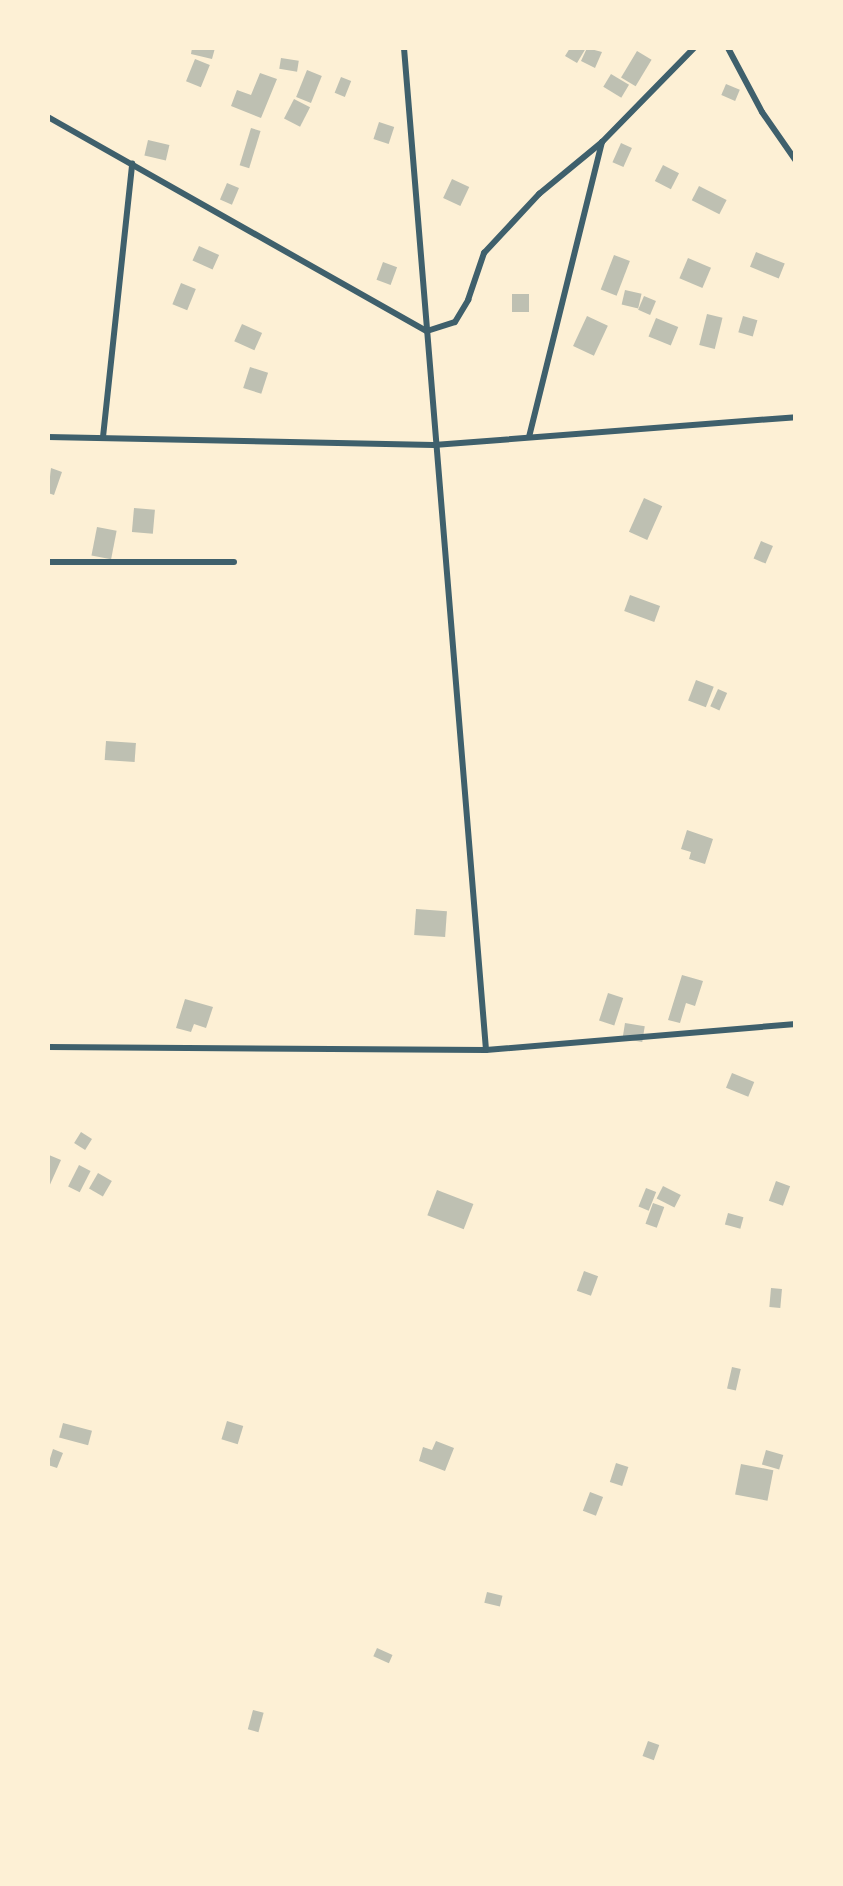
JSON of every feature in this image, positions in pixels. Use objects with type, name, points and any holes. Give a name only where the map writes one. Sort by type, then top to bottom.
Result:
[{"type":"street","points":[[404,48],[486,1050]]},
{"type":"street","points":[[48,116],[427,331],[455,322],[468,300],[484,253],[539,194],[602,142],[694,48]]},
{"type":"street","points":[[728,48],[762,112],[796,161]]},
{"type":"street","points":[[529,437],[548,344],[602,142]]},
{"type":"street","points":[[103,437],[132,164]]},
{"type":"street","points":[[48,436],[434,445],[796,416]]},
{"type":"street","points":[[48,562],[234,562]]},
{"type":"street","points":[[48,1047],[486,1050],[796,1024]]},
{"type":"building","points":[[192,48],[215,48],[212,59],[191,54]]},
{"type":"building","points":[[570,48],[586,48],[577,63],[565,56]]},
{"type":"building","points":[[587,48],[602,52],[595,68],[581,61]]},
{"type":"building","points":[[637,51],[652,60],[636,86],[621,78]]},
{"type":"building","points":[[281,58],[299,61],[297,72],[279,69]]},
{"type":"building","points":[[195,59],[210,65],[201,87],[186,81]]},
{"type":"building","points":[[307,70],[322,76],[311,103],[296,97]]},
{"type":"building","points":[[260,73],[277,79],[261,118],[231,106],[237,90],[251,95]]},
{"type":"building","points":[[611,74],[629,85],[621,98],[603,87]]},
{"type":"building","points":[[341,77],[351,81],[345,97],[335,93]]},
{"type":"building","points":[[726,84],[740,90],[735,101],[721,95]]},
{"type":"building","points":[[294,99],[310,107],[300,127],[284,119]]},
{"type":"building","points":[[379,122],[394,127],[389,144],[373,139]]},
{"type":"building","points":[[251,128],[261,131],[249,168],[240,165]]},
{"type":"building","points":[[148,140],[169,145],[166,161],[144,156]]},
{"type":"building","points":[[621,143],[632,148],[623,167],[612,162]]},
{"type":"building","points":[[663,165],[679,173],[671,189],[655,181]]},
{"type":"building","points":[[452,179],[469,187],[460,206],[443,198]]},
{"type":"building","points":[[227,183],[239,188],[232,205],[220,200]]},
{"type":"building","points":[[699,186],[727,200],[719,214],[692,200]]},
{"type":"building","points":[[199,246],[219,255],[213,270],[192,261]]},
{"type":"building","points":[[756,252],[785,264],[779,278],[750,267]]},
{"type":"building","points":[[614,255],[630,261],[617,296],[601,290]]},
{"type":"building","points":[[688,258],[711,268],[702,288],[679,278]]},
{"type":"building","points":[[383,262],[397,267],[391,285],[377,280]]},
{"type":"building","points":[[181,283],[196,289],[187,310],[172,304]]},
{"type":"building","points":[[625,290],[642,294],[638,308],[622,305]]},
{"type":"building","points":[[512,294],[529,294],[529,312],[512,312]]},
{"type":"building","points":[[644,296],[656,301],[650,315],[638,310]]},
{"type":"building","points":[[707,314],[723,318],[715,349],[699,345]]},
{"type":"building","points":[[587,316],[608,326],[594,356],[573,346]]},
{"type":"building","points":[[743,316],[757,320],[753,336],[738,332]]},
{"type":"building","points":[[656,318],[678,327],[671,346],[649,337]]},
{"type":"building","points":[[242,324],[262,333],[254,350],[234,341]]},
{"type":"building","points":[[250,367],[268,373],[261,394],[243,388]]},
{"type":"building","points":[[51,468],[62,472],[54,495],[48,493]]},
{"type":"building","points":[[644,498],[662,506],[647,540],[629,532]]},
{"type":"building","points":[[134,508],[155,510],[153,534],[132,532]]},
{"type":"building","points":[[97,527],[117,531],[111,559],[91,555]]},
{"type":"building","points":[[761,541],[773,546],[766,564],[754,558]]},
{"type":"building","points":[[630,595],[660,606],[654,622],[624,611]]},
{"type":"building","points":[[696,680],[714,687],[706,707],[688,701]]},
{"type":"building","points":[[718,689],[727,693],[719,710],[710,706]]},
{"type":"building","points":[[106,741],[136,743],[135,762],[105,760]]},
{"type":"building","points":[[687,830],[713,839],[705,864],[689,859],[691,852],[681,849]]},
{"type":"building","points":[[416,909],[447,911],[445,937],[414,935]]},
{"type":"building","points":[[682,975],[703,981],[695,1006],[686,1003],[680,1023],[668,1020]]},
{"type":"building","points":[[608,993],[623,998],[614,1026],[599,1021]]},
{"type":"building","points":[[185,999],[213,1007],[206,1028],[194,1024],[191,1032],[176,1028]]},
{"type":"building","points":[[625,1023],[645,1026],[642,1042],[622,1039]]},
{"type":"building","points":[[732,1073],[754,1082],[748,1097],[726,1088]]},
{"type":"building","points":[[81,1132],[92,1139],[85,1150],[74,1143]]},
{"type":"building","points":[[48,1157],[61,1160],[48,1189]]},
{"type":"building","points":[[79,1165],[91,1171],[80,1192],[68,1186]]},
{"type":"building","points":[[98,1173],[112,1181],[103,1197],[89,1189]]},
{"type":"building","points":[[776,1181],[790,1186],[783,1206],[769,1201]]},
{"type":"building","points":[[663,1186],[681,1195],[674,1208],[657,1198]]},
{"type":"building","points":[[646,1188],[656,1192],[649,1211],[639,1207]]},
{"type":"building","points":[[437,1190],[473,1204],[464,1229],[427,1215]]},
{"type":"building","points":[[653,1203],[664,1207],[657,1228],[645,1224]]},
{"type":"building","points":[[728,1213],[743,1217],[740,1229],[725,1225]]},
{"type":"building","points":[[584,1271],[598,1276],[591,1296],[577,1291]]},
{"type":"building","points":[[771,1288],[782,1289],[780,1308],[769,1307]]},
{"type":"building","points":[[732,1367],[741,1369],[736,1390],[727,1388]]},
{"type":"building","points":[[227,1421],[243,1426],[238,1444],[221,1439]]},
{"type":"building","points":[[63,1423],[92,1431],[88,1445],[59,1437]]},
{"type":"building","points":[[436,1441],[454,1448],[445,1471],[419,1461],[423,1447],[432,1450]]},
{"type":"building","points":[[53,1449],[63,1453],[57,1468],[48,1465]]},
{"type":"building","points":[[766,1450],[783,1455],[779,1469],[762,1464]]},
{"type":"building","points":[[616,1463],[628,1467],[622,1486],[610,1482]]},
{"type":"building","points":[[741,1464],[773,1470],[767,1501],[735,1494]]},
{"type":"building","points":[[590,1492],[603,1497],[596,1516],[583,1511]]},
{"type":"building","points":[[487,1592],[503,1596],[500,1607],[484,1603]]},
{"type":"building","points":[[377,1648],[393,1655],[389,1663],[373,1656]]},
{"type":"building","points":[[253,1710],[264,1713],[258,1732],[248,1729]]},
{"type":"building","points":[[648,1741],[659,1745],[654,1760],[643,1756]]}]
